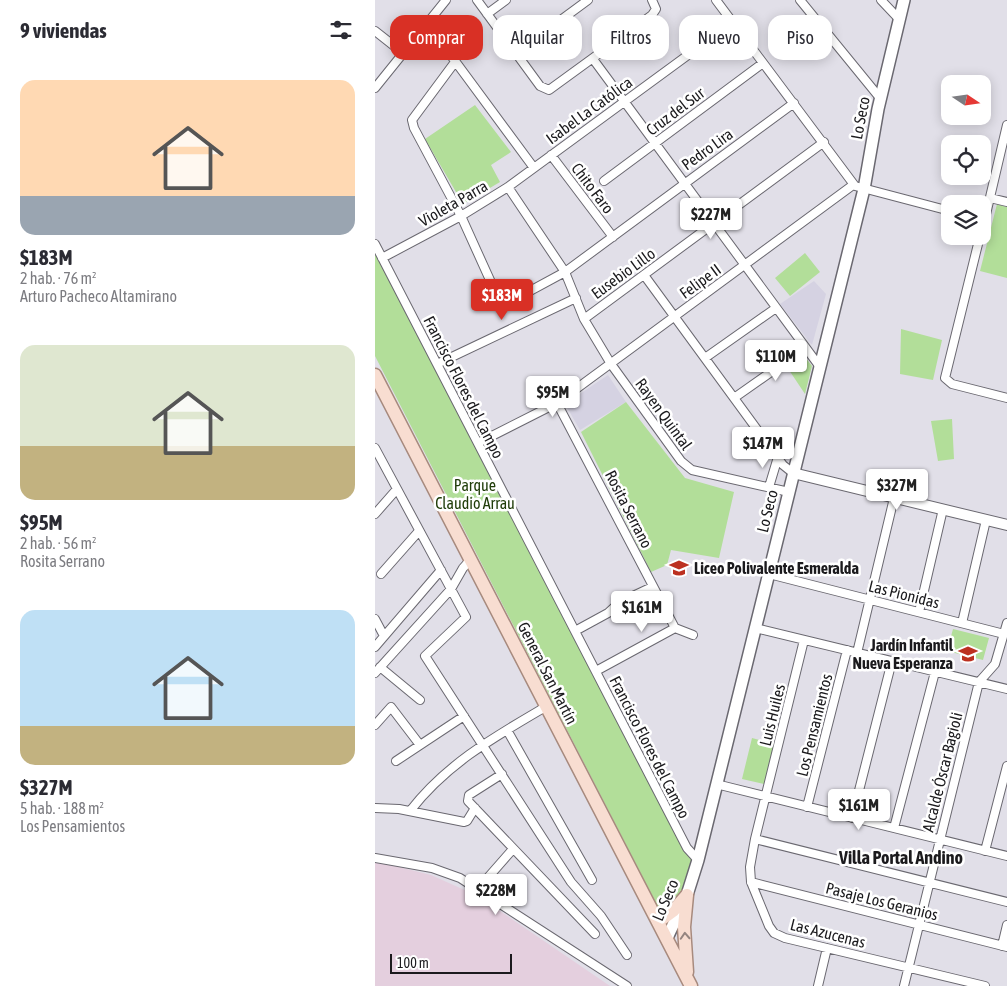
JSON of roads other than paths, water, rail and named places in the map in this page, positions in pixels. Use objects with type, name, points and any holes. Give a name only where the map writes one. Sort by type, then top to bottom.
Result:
[{"type":"main road","name":"Lo Seco","points":[[667,938],[687,895],[698,860],[820,367],[858,187],[904,0]]},
{"type":"main road","name":"General San Martín","points":[[375,375],[379,389],[471,559],[659,922],[688,983]]},
{"type":"main road","points":[[659,922],[673,911],[687,895]]},
{"type":"main road","points":[[687,895],[684,927],[688,983]]},
{"type":"street","points":[[434,15],[446,0]]},
{"type":"street","points":[[477,0],[493,22]]},
{"type":"street","points":[[487,14],[506,0]]},
{"type":"street","points":[[568,15],[588,0]]},
{"type":"street","points":[[652,0],[656,9],[653,15]]},
{"type":"street","points":[[716,0],[728,15]]},
{"type":"street","points":[[800,0],[880,98]]},
{"type":"street","points":[[881,0],[899,19]]},
{"type":"street","points":[[375,31],[390,43]]},
{"type":"street","points":[[758,56],[858,187],[941,209]]},
{"type":"street","points":[[375,88],[397,60]]},
{"type":"street","points":[[521,60],[542,88],[546,90],[553,88],[592,60]]},
{"type":"street","points":[[594,60],[820,367]]},
{"type":"street","name":"Isabel La Católica","points":[[534,168],[681,60]]},
{"type":"street","points":[[461,216],[414,128],[412,120],[455,62],[534,168]]},
{"type":"street","name":"Cruz del Sur","points":[[604,181],[763,63]]},
{"type":"street","name":"Pedro Lira","points":[[461,216],[499,300],[504,305],[565,272],[794,103]]},
{"type":"street","points":[[991,195],[1007,124]]},
{"type":"street","name":"Eusebio Lillo","points":[[584,319],[824,142]]},
{"type":"street","name":"Chito Faro","points":[[551,155],[613,237]]},
{"type":"street","name":"Violeta Parra","points":[[382,258],[461,216],[508,187],[534,168]]},
{"type":"street","name":"Rayen Quintal","points":[[508,187],[565,272],[584,319],[611,364],[681,461],[692,470],[789,492]]},
{"type":"street","name":"Felipe II","points":[[478,443],[557,403],[745,265],[858,187]]},
{"type":"street","points":[[991,198],[1007,202]]},
{"type":"street","name":"Francisco Flores del Campo","points":[[375,244],[687,848],[698,860]]},
{"type":"street","points":[[978,245],[945,378],[952,384],[1007,398]]},
{"type":"street","points":[[644,275],[787,469],[793,473],[1007,525]]},
{"type":"street","points":[[437,364],[576,298]]},
{"type":"street","points":[[705,358],[776,308]]},
{"type":"street","points":[[734,398],[805,348]]},
{"type":"street","name":"Rosita Serrano","points":[[557,403],[675,628]]},
{"type":"street","points":[[375,448],[466,617],[425,656],[571,882],[601,916],[627,955]]},
{"type":"street","points":[[769,487],[778,457]]},
{"type":"street","points":[[375,514],[397,489]]},
{"type":"street","points":[[857,653],[894,498]]},
{"type":"street","points":[[919,612],[943,510]]},
{"type":"street","points":[[962,623],[986,520]]},
{"type":"street","points":[[381,574],[419,530]]},
{"type":"street","points":[[419,700],[378,670],[451,590],[463,568],[471,559]]},
{"type":"street","points":[[375,648],[441,570]]},
{"type":"street","name":"Las Pionidas","points":[[769,574],[1004,634]]},
{"type":"street","points":[[575,631],[608,613],[620,602],[652,586]]},
{"type":"street","points":[[375,619],[384,636]]},
{"type":"street","points":[[979,682],[995,664],[1007,623]]},
{"type":"street","points":[[596,671],[675,628],[693,635]]},
{"type":"street","points":[[755,628],[1007,689]]},
{"type":"street","name":"Luis Huiles","points":[[765,796],[804,640]]},
{"type":"street","name":"Los Pensamientos","points":[[807,806],[847,650]]},
{"type":"street","points":[[852,818],[892,661]]},
{"type":"street","points":[[895,828],[935,672]]},
{"type":"street","name":"Alcalde Óscar Bagioli","points":[[904,986],[979,682]]},
{"type":"street","points":[[410,811],[445,772],[483,745],[547,706]]},
{"type":"street","points":[[375,725],[391,707],[420,745]]},
{"type":"street","points":[[396,761],[464,716]]},
{"type":"street","points":[[507,730],[592,880]]},
{"type":"street","points":[[985,850],[1007,766]]},
{"type":"street","points":[[502,774],[468,796],[468,801],[595,934]]},
{"type":"street","points":[[717,784],[1007,856]]},
{"type":"street","name":"Las Azucenas","points":[[765,796],[750,867],[751,882],[769,926],[774,932],[785,938],[985,986]]},
{"type":"street","points":[[375,808],[410,811],[463,822],[467,820],[475,808]]},
{"type":"street","points":[[755,839],[1007,902]]},
{"type":"street","points":[[477,890],[513,849]]},
{"type":"street","points":[[375,858],[441,871],[460,878],[627,986]]},
{"type":"street","name":"Pasaje Los Geranios","points":[[751,882],[1005,946]]},
{"type":"street","points":[[1005,946],[1007,925]]},
{"type":"street","points":[[818,986],[827,948]]},
{"type":"place","name":"Liceo Polivalente Esmeralda","points":[[679,568]]},
{"type":"place","name":"Jardín Infantil Nueva Esperanza","points":[[968,654]]},
{"type":"district","name":"Villa Portal Andino","points":[[901,858]]},
{"type":"park label","name":"Parque Claudio Arrau","points":[[475,494]]}]
